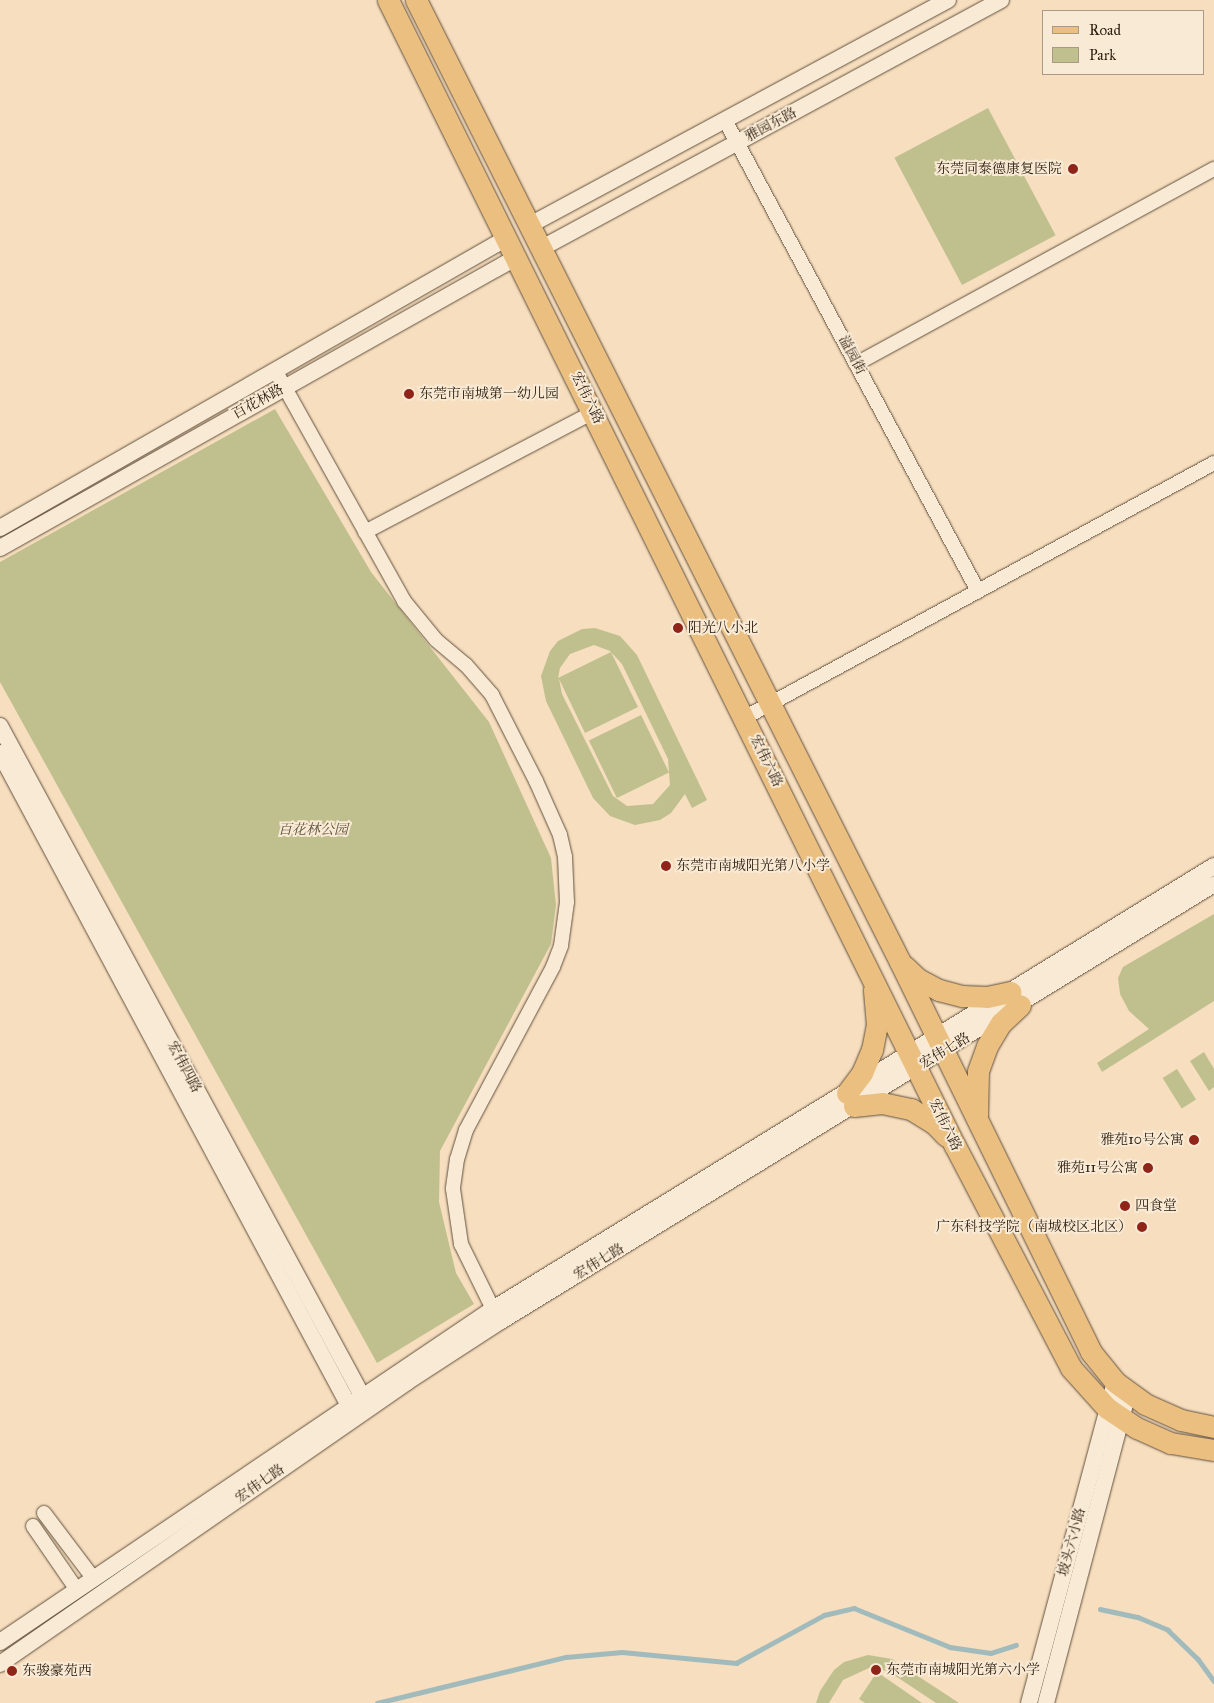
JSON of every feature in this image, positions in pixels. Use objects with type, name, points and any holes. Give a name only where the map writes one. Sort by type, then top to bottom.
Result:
[{"type":"main road","name":"宏伟六路","points":[[388,0],[594,412],[914,1060],[954,1146],[1071,1368],[1114,1413],[1170,1443],[1214,1450]]},
{"type":"main road","name":"宏伟六路","points":[[416,0],[540,250],[900,962],[1091,1352],[1122,1387],[1162,1413],[1214,1427]]},
{"type":"main road","points":[[900,962],[918,979],[939,990],[962,996],[1015,998],[987,1046],[978,1071],[975,1097],[978,1123]]},
{"type":"main road","points":[[871,976],[877,1000],[874,1042],[851,1100],[882,1103],[911,1109],[935,1124],[954,1146]]},
{"type":"street","name":"雅园东路","points":[[528,226],[948,0]]},
{"type":"street","name":"雅园东路","points":[[540,250],[1001,0]]},
{"type":"street","name":"溢园街","points":[[725,120],[978,591]]},
{"type":"street","points":[[856,364],[1214,169]]},
{"type":"street","name":"百花林路","points":[[0,528],[507,238]]},
{"type":"street","name":"百花林路","points":[[0,548],[517,257]]},
{"type":"street","points":[[275,370],[404,601],[436,640],[466,665],[492,695],[536,781],[560,835],[565,857],[567,909],[554,967],[466,1130],[457,1159],[453,1189],[460,1244],[492,1309]]},
{"type":"street","points":[[365,532],[594,412]]},
{"type":"street","points":[[744,718],[1214,462]]},
{"type":"street","name":"宏伟四路","points":[[0,726],[366,1403]]},
{"type":"street","name":"宏伟四路","points":[[0,753],[352,1413]]},
{"type":"street","name":"宏伟七路","points":[[366,1403],[501,1321],[1015,998],[1214,866]]},
{"type":"street","name":"宏伟七路","points":[[1015,998],[1214,884]]},
{"type":"street","name":"宏伟七路","points":[[0,1664],[366,1403],[492,1309],[851,1100]]},
{"type":"street","name":"坡头六小路","points":[[1029,1703],[1122,1387]]},
{"type":"street","name":"宏伟七路","points":[[0,1642],[77,1590],[352,1413]]},
{"type":"street","name":"坡头六小路","points":[[1046,1703],[1114,1413]]},
{"type":"street","points":[[44,1513],[94,1579]]},
{"type":"street","points":[[33,1526],[77,1590]]},
{"type":"green space","points":[[988,108],[1056,235],[962,285],[894,158]]},
{"type":"green space","name":"百花林公园","points":[[275,409],[371,572],[489,722],[551,858],[556,905],[551,944],[440,1151],[439,1202],[456,1273],[474,1304],[377,1363],[0,682],[0,562]]},
{"type":"green space","points":[[595,628],[620,636],[637,655],[707,800],[692,808],[685,794],[671,813],[660,820],[635,825],[610,816],[593,798],[546,701],[541,676],[550,651],[558,641],[582,629]],"holes":[[[594,645],[611,652],[558,678],[560,668],[570,654]],[[611,652],[622,664],[668,759],[670,785],[653,804],[627,806],[613,796],[562,694],[559,679],[585,733],[638,707]]]},
{"type":"green space","points":[[641,715],[669,773],[617,798],[589,740]]},
{"type":"green space","points":[[1214,914],[1214,1001],[1102,1072],[1097,1063],[1149,1029],[1129,1011],[1120,994],[1118,978],[1123,967]]},
{"type":"green space","points":[[1204,1052],[1214,1069],[1214,1087],[1209,1091],[1190,1061]]},
{"type":"green space","points":[[1177,1069],[1196,1100],[1182,1109],[1163,1078]]},
{"type":"green space","points":[[868,1655],[892,1659],[959,1703],[936,1703],[888,1671],[869,1668],[843,1680],[829,1703],[816,1703],[820,1691],[834,1670],[844,1662]]},
{"type":"green space","points":[[877,1672],[922,1703],[865,1703],[859,1699]]},
{"type":"waterway","points":[[377,1703],[566,1657],[622,1652],[736,1663],[824,1615],[854,1608],[950,1647],[991,1653],[1016,1645]]},
{"type":"waterway","points":[[1100,1609],[1138,1617],[1168,1630],[1198,1659],[1214,1681]]},
{"type":"place","name":"东莞同泰德康复医院","points":[[1073,169]]},
{"type":"place","name":"东莞市南城第一幼儿园","points":[[409,394]]},
{"type":"place","name":"阳光八小北","points":[[678,628]]},
{"type":"place","name":"东莞市南城阳光第八小学","points":[[666,866]]},
{"type":"place","name":"雅苑10号公寓","points":[[1194,1140]]},
{"type":"place","name":"雅苑11号公寓","points":[[1148,1168]]},
{"type":"place","name":"四食堂","points":[[1125,1206]]},
{"type":"place","name":"广东科技学院（南城校区北区）","points":[[1142,1227]]},
{"type":"place","name":"东莞市南城阳光第六小学","points":[[876,1670]]},
{"type":"place","name":"东骏豪苑西","points":[[12,1671]]}]
